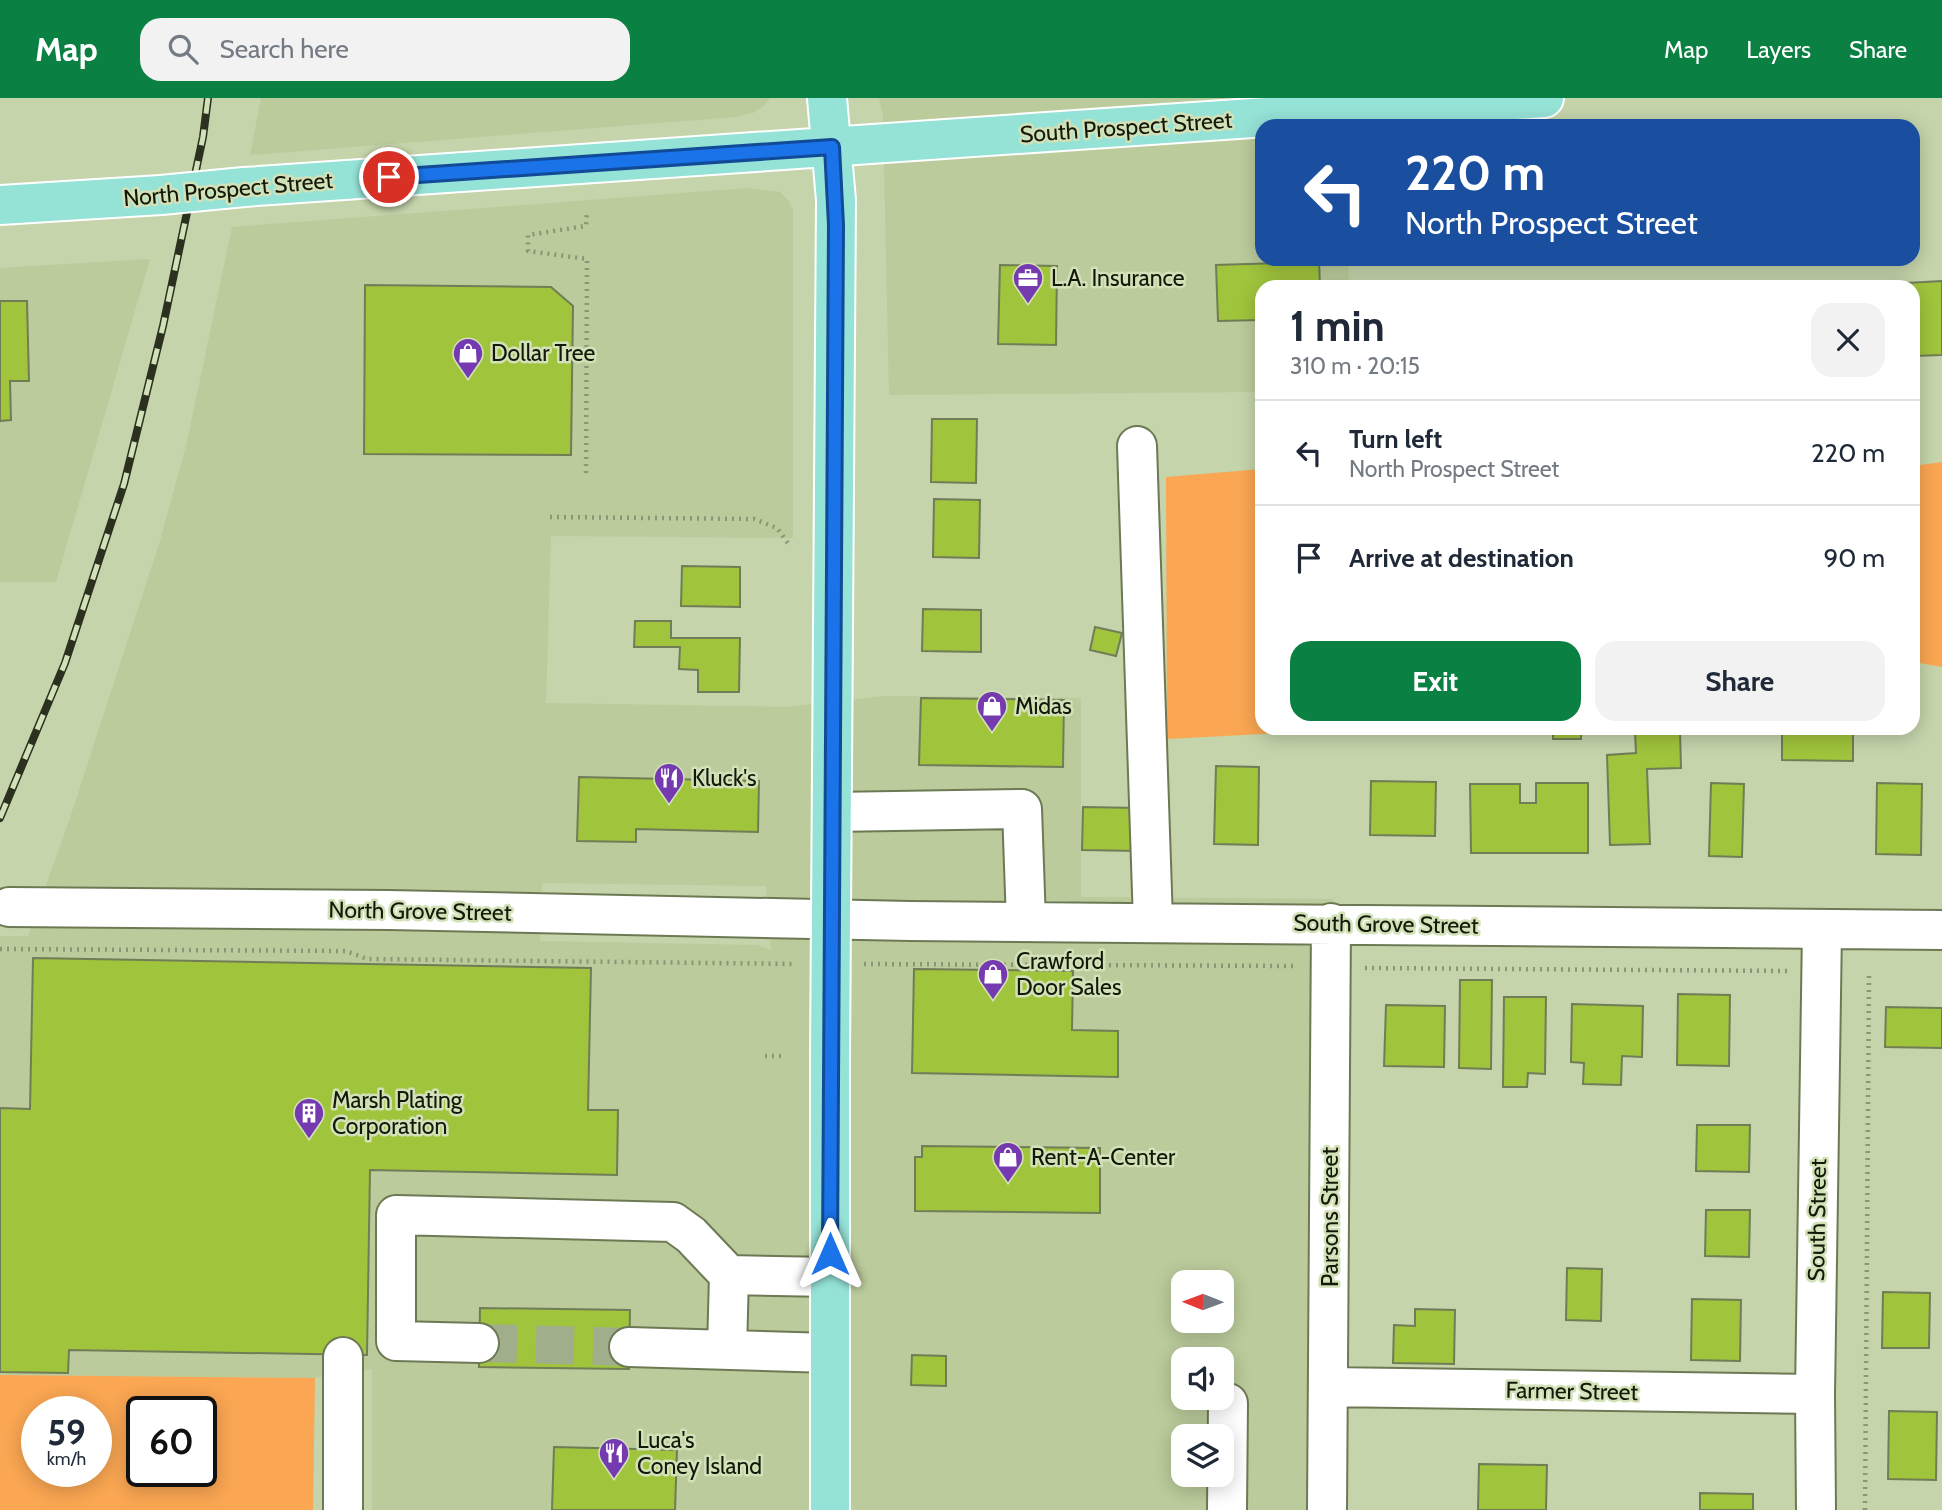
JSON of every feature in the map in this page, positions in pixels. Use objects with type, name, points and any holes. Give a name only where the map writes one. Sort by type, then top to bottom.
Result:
[{"type":"main road","points":[[827,98],[836,240],[830,1510]]},
{"type":"main road","name":"South Prospect Street","points":[[832,147],[1544,98]]},
{"type":"main road","name":"North Prospect Street","points":[[0,205],[832,147]]},
{"type":"street","points":[[1137,446],[1153,922]]},
{"type":"street","points":[[832,812],[1022,808],[1026,922]]},
{"type":"street","name":"North Grove Street","points":[[9,908],[389,910],[831,919]]},
{"type":"street","name":"South Grove Street","points":[[831,919],[1942,930]]},
{"type":"street","name":"Parsons Street","points":[[1327,1510],[1331,923]]},
{"type":"street","name":"South Street","points":[[1816,1510],[1815,1394],[1822,929]]},
{"type":"street","points":[[480,1343],[396,1341],[396,1215],[673,1222],[691,1236],[729,1275],[830,1277]]},
{"type":"street","points":[[727,1350],[729,1275]]},
{"type":"street","points":[[629,1347],[830,1353]]},
{"type":"street","points":[[343,1357],[343,1510]]},
{"type":"street","name":"Farmer Street","points":[[1329,1387],[1815,1394]]},
{"type":"street","points":[[1227,1510],[1228,1410]]},
{"type":"path","points":[[586,473],[586,259],[528,251],[528,235],[586,226],[587,213]]},
{"type":"path","points":[[550,517],[754,519],[777,528],[790,545]]},
{"type":"path","points":[[0,949],[346,951],[380,959],[766,965],[1308,966]]},
{"type":"path","points":[[1352,968],[1791,971]]},
{"type":"path","points":[[1865,1510],[1869,974]]},
{"type":"path","points":[[765,1056],[786,1056]]},
{"type":"shaded area","points":[[261,98],[770,98],[753,113],[735,117],[250,155]]},
{"type":"shaded area","points":[[879,98],[1334,98],[1280,119],[1255,119],[1255,266],[1348,266],[1349,280],[1255,280],[1255,392],[889,395],[883,115]]},
{"type":"shaded area","points":[[748,188],[780,192],[793,210],[793,538],[551,536],[546,703],[788,707],[883,696],[1081,698],[1081,897],[1333,899],[1327,1510],[372,1510],[372,1369],[314,1378],[0,1375],[0,936],[28,936],[69,821],[160,541],[187,442],[232,227]],"holes":[[[542,883],[766,886],[771,950],[757,945],[540,941]]]},
{"type":"shaded area","points":[[150,259],[56,582],[0,582],[0,268]]},
{"type":"shaded area","points":[[1942,462],[1942,667],[1920,663],[1920,465]]},
{"type":"shaded area","points":[[1255,470],[1255,734],[1167,739],[1166,477]]},
{"type":"shaded area","points":[[0,1375],[315,1378],[313,1510],[0,1510]]},
{"type":"building","name":"L.A. Insurance","points":[[1000,265],[1057,266],[1056,345],[998,344]]},
{"type":"building","points":[[1216,265],[1319,266],[1320,280],[1255,280],[1255,320],[1218,321]]},
{"type":"building","points":[[1942,281],[1942,355],[1920,356],[1920,282]]},
{"type":"building","name":"Dollar Tree","points":[[365,285],[551,287],[573,306],[571,455],[364,454]]},
{"type":"building","points":[[0,301],[27,301],[29,381],[10,381],[11,420],[0,421]]},
{"type":"building","points":[[932,419],[977,419],[976,483],[931,482]]},
{"type":"building","points":[[934,499],[980,500],[979,558],[933,557]]},
{"type":"building","points":[[682,566],[740,567],[740,607],[681,606]]},
{"type":"building","points":[[923,609],[981,610],[981,652],[922,651]]},
{"type":"building","points":[[635,621],[671,621],[671,638],[740,638],[739,692],[698,692],[698,670],[679,669],[680,647],[634,647]]},
{"type":"building","points":[[1095,627],[1122,633],[1116,656],[1090,650]]},
{"type":"building","name":"Midas","points":[[921,698],[1064,700],[1063,767],[919,765]]},
{"type":"building","points":[[1553,735],[1581,735],[1581,739],[1553,739]]},
{"type":"building","points":[[1635,735],[1680,735],[1681,768],[1647,769],[1650,844],[1610,845],[1607,755],[1636,753]]},
{"type":"building","points":[[1782,735],[1853,735],[1853,761],[1782,760]]},
{"type":"building","points":[[1216,766],[1259,767],[1258,845],[1214,844]]},
{"type":"building","name":"Kluck's","points":[[579,777],[759,781],[758,832],[636,829],[636,842],[577,841]]},
{"type":"building","points":[[1371,781],[1436,782],[1435,836],[1370,835]]},
{"type":"building","points":[[1536,783],[1588,783],[1588,853],[1471,853],[1470,784],[1520,784],[1520,803],[1536,803]]},
{"type":"building","points":[[1711,783],[1744,784],[1742,857],[1709,856]]},
{"type":"building","points":[[1877,783],[1922,784],[1921,855],[1876,854]]},
{"type":"building","points":[[1083,807],[1140,808],[1139,851],[1082,850]]},
{"type":"building","name":"Marsh Plating Corporation","points":[[33,958],[591,968],[588,1110],[618,1110],[617,1175],[370,1170],[367,1355],[69,1350],[68,1373],[0,1372],[0,1108],[30,1109]]},
{"type":"building","name":"Crawford Door Sales","points":[[914,969],[1073,971],[1072,1030],[1118,1031],[1118,1077],[912,1073]]},
{"type":"building","points":[[1460,980],[1492,980],[1491,1069],[1459,1068]]},
{"type":"building","points":[[1678,994],[1730,995],[1729,1066],[1677,1065]]},
{"type":"building","points":[[1504,997],[1546,997],[1545,1074],[1528,1073],[1527,1087],[1503,1087]]},
{"type":"building","points":[[1572,1004],[1643,1006],[1642,1057],[1622,1056],[1621,1085],[1583,1084],[1584,1063],[1571,1062]]},
{"type":"building","points":[[1386,1005],[1445,1006],[1444,1067],[1384,1066]]},
{"type":"building","points":[[1886,1007],[1942,1008],[1942,1048],[1885,1047]]},
{"type":"building","points":[[1697,1125],[1750,1125],[1749,1172],[1696,1171]]},
{"type":"building","name":"Rent-A-Center","points":[[922,1146],[1100,1148],[1100,1213],[915,1211],[915,1157],[922,1157]]},
{"type":"building","points":[[1706,1210],[1750,1210],[1749,1257],[1705,1256]]},
{"type":"building","points":[[1567,1268],[1602,1269],[1601,1321],[1566,1320]]},
{"type":"building","points":[[1883,1292],[1930,1293],[1929,1348],[1882,1348]]},
{"type":"building","points":[[1692,1299],[1741,1300],[1740,1361],[1691,1360]]},
{"type":"building","points":[[480,1308],[630,1310],[629,1369],[479,1367]]},
{"type":"building","points":[[1415,1309],[1455,1310],[1454,1364],[1393,1363],[1394,1325],[1415,1326]]},
{"type":"building","points":[[912,1355],[946,1356],[946,1386],[911,1385]]},
{"type":"building","points":[[1889,1411],[1937,1412],[1936,1480],[1888,1479]]},
{"type":"building","name":"Luca's Coney Island","points":[[554,1447],[677,1450],[675,1510],[552,1510]]},
{"type":"building","points":[[1479,1464],[1547,1465],[1546,1510],[1478,1510]]},
{"type":"building","points":[[1700,1493],[1753,1494],[1753,1510],[1700,1510]]},
{"type":"tunnel","points":[[479,1343],[629,1347]]},
{"type":"railway","points":[[0,818],[65,663],[124,484],[163,326],[203,137],[208,98]]},
{"type":"place","name":"L.A. Insurance","points":[[1028,305]]},
{"type":"place","name":"Dollar Tree","points":[[468,380]]},
{"type":"place","name":"Midas","points":[[992,733]]},
{"type":"place","name":"Kluck's","points":[[669,805]]},
{"type":"place","name":"Crawford Door Sales","points":[[993,1001]]},
{"type":"place","name":"Marsh Plating Corporation","points":[[309,1140]]},
{"type":"place","name":"Rent-A-Center","points":[[1008,1184]]},
{"type":"place","name":"Luca's Coney Island","points":[[614,1480]]},
{"type":"route","points":[[389,177],[832,147],[836,225],[830,1254]]}]
